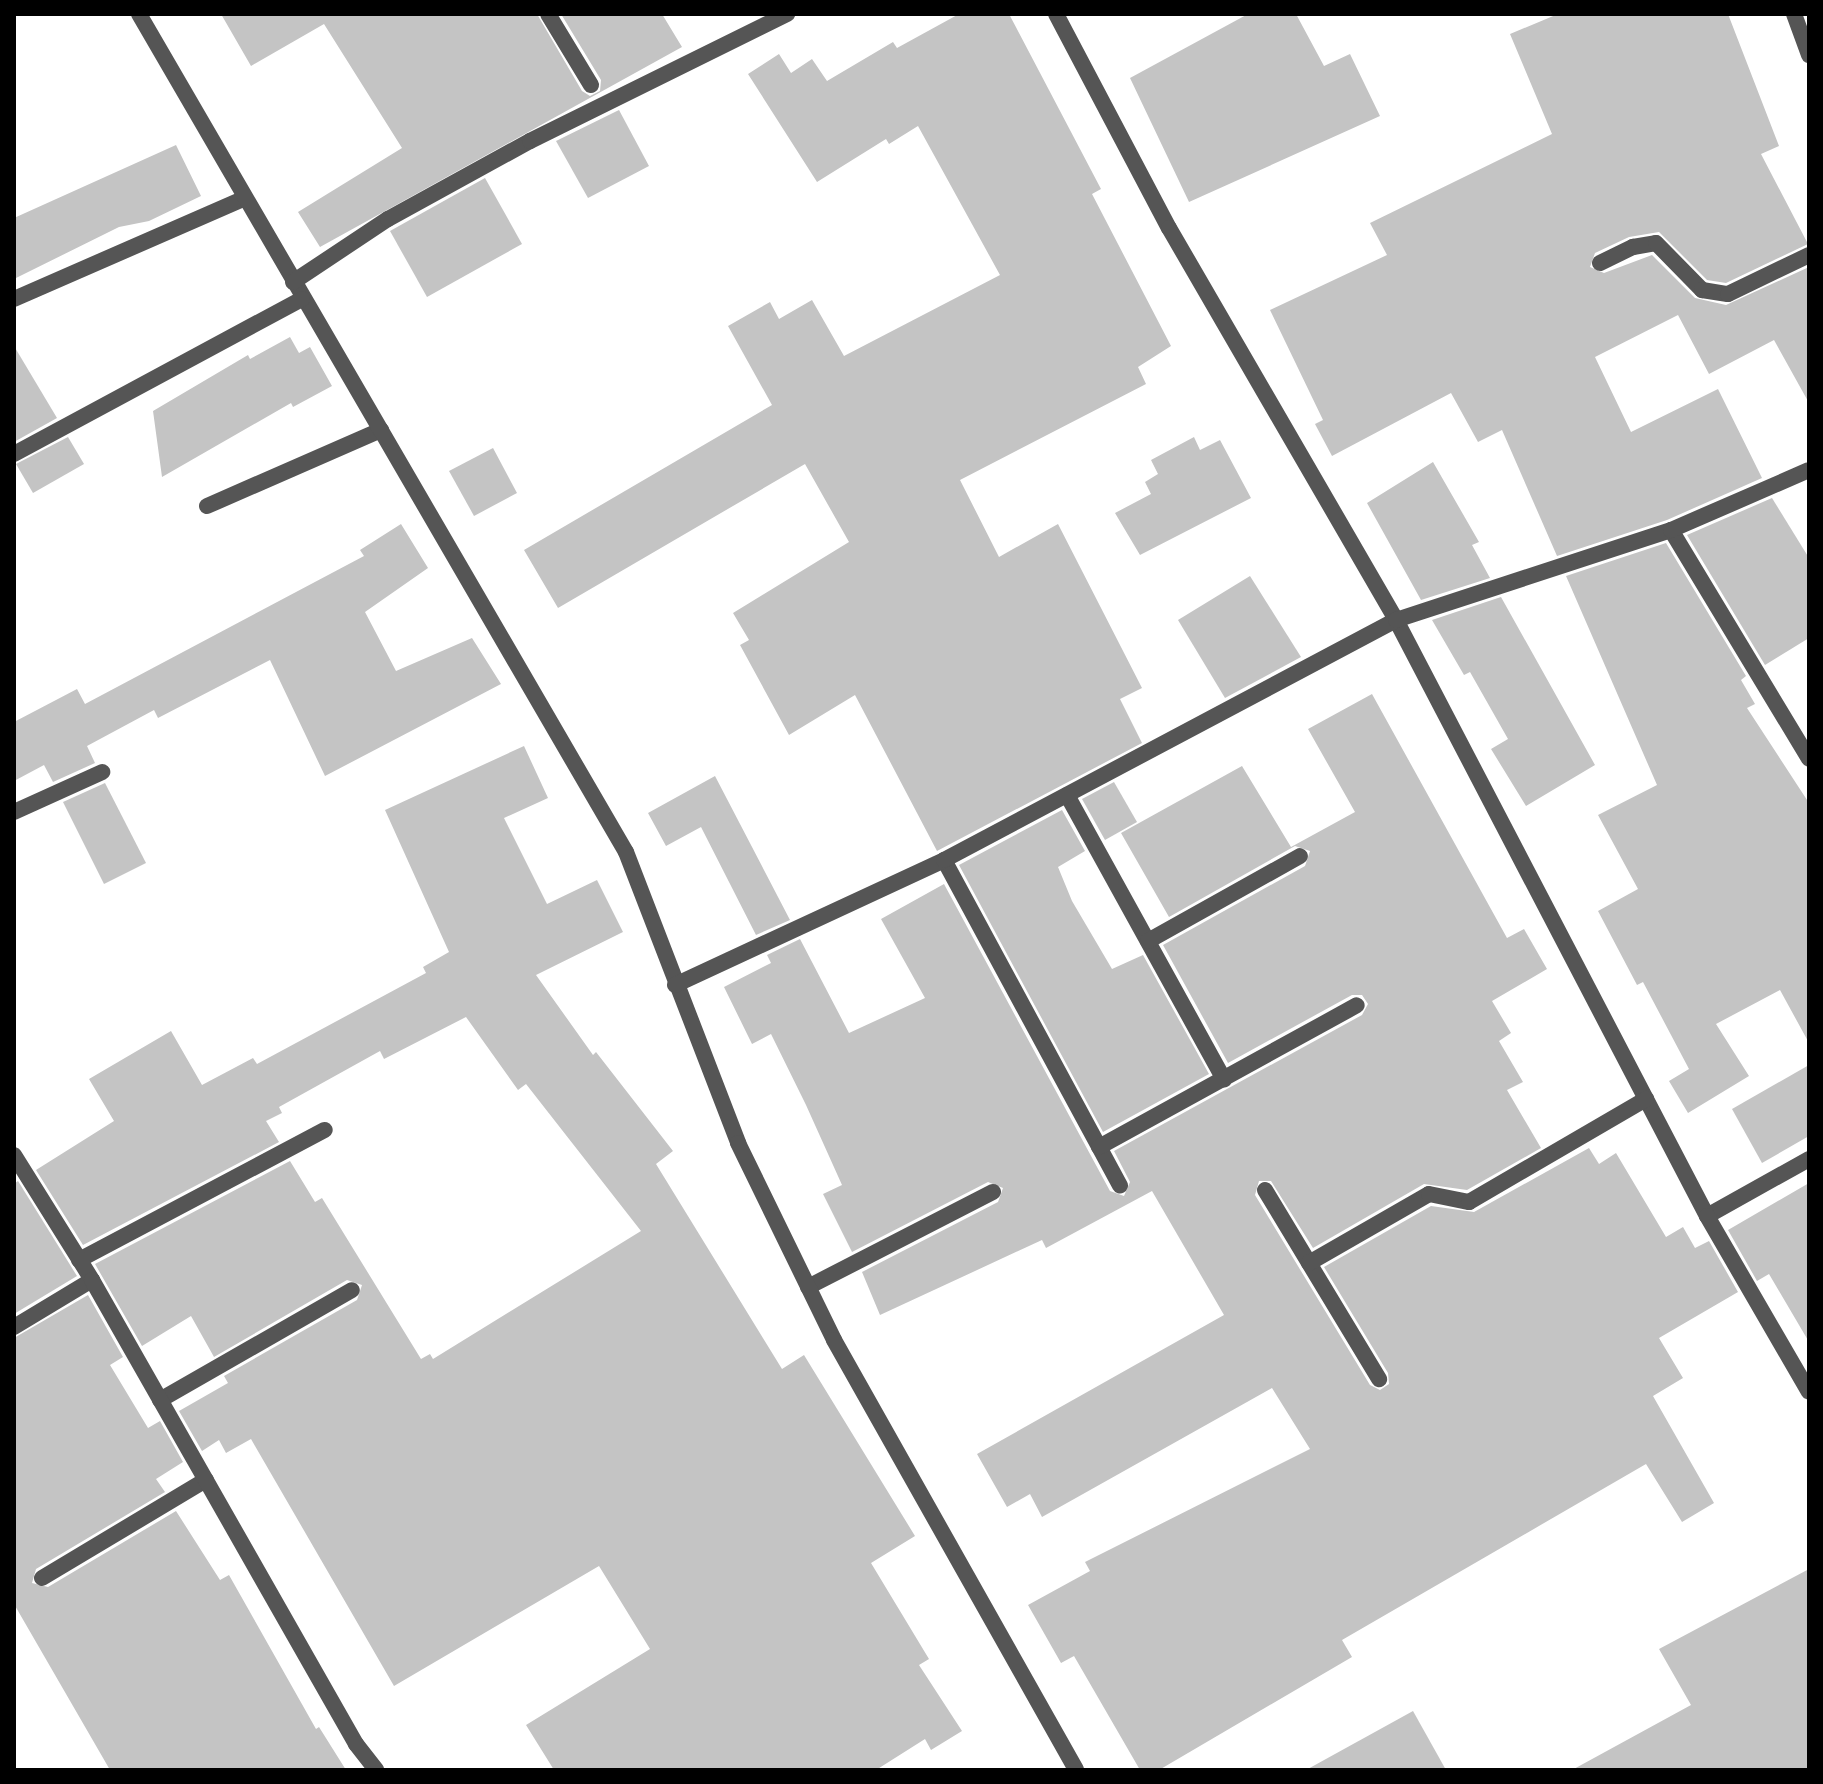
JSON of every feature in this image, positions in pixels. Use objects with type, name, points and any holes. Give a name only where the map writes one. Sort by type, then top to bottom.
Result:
[{"type":"street","points":[[139,14],[626,852],[738,1143],[808,1287],[1076,1770]]},
{"type":"street","points":[[548,14],[591,85]]},
{"type":"street","points":[[293,282],[388,219],[530,141],[787,14]]},
{"type":"street","points":[[1056,14],[1169,228],[1396,620],[1707,1216],[1809,1392]]},
{"type":"street","points":[[1794,14],[1809,55]]},
{"type":"street","points":[[14,299],[245,198]]},
{"type":"street","points":[[1600,263],[1633,247],[1656,243],[1702,290],[1728,294],[1809,255]]},
{"type":"street","points":[[14,454],[302,299]]},
{"type":"street","points":[[207,506],[381,430]]},
{"type":"street","points":[[675,985],[944,860],[1396,620],[1671,530],[1809,470]]},
{"type":"street","points":[[1671,530],[1809,759]]},
{"type":"street","points":[[14,812],[102,772]]},
{"type":"street","points":[[1067,795],[1224,1079]]},
{"type":"street","points":[[1148,941],[1300,856]]},
{"type":"street","points":[[944,860],[1120,1186]]},
{"type":"street","points":[[1099,1147],[1357,1005]]},
{"type":"street","points":[[1309,1263],[1429,1194],[1469,1202],[1646,1099]]},
{"type":"street","points":[[79,1260],[325,1130]]},
{"type":"street","points":[[14,1155],[92,1280],[356,1744],[376,1770]]},
{"type":"street","points":[[1707,1216],[1809,1159]]},
{"type":"street","points":[[1265,1190],[1379,1379]]},
{"type":"street","points":[[808,1287],[993,1192]]},
{"type":"street","points":[[14,1327],[92,1280]]},
{"type":"street","points":[[160,1400],[352,1290]]},
{"type":"street","points":[[42,1578],[206,1480]]},
{"type":"building","points":[[221,14],[537,14],[582,91],[590,96],[600,91],[601,80],[561,14],[662,14],[682,47],[320,247],[298,212],[402,148],[324,24],[251,66]]},
{"type":"building","points":[[959,14],[1009,14],[1101,189],[1092,194],[1171,346],[1138,367],[1146,384],[960,480],[999,557],[1058,524],[1142,688],[1120,699],[1142,743],[937,851],[855,695],[789,735],[740,645],[749,640],[733,613],[849,542],[805,464],[558,608],[524,550],[772,405],[728,326],[770,302],[779,319],[812,300],[844,356],[1000,275],[918,126],[889,144],[886,139],[817,182],[748,74],[779,54],[791,73],[812,59],[827,81],[893,42],[897,48]]},
{"type":"building","points":[[1248,14],[1296,14],[1324,66],[1350,54],[1380,116],[1189,202],[1130,78]]},
{"type":"building","points":[[1558,14],[1728,14],[1779,146],[1761,154],[1808,244],[1726,283],[1707,280],[1659,232],[1629,237],[1595,253],[1590,267],[1604,273],[1652,255],[1695,298],[1726,305],[1809,267],[1809,403],[1774,340],[1709,374],[1678,315],[1595,357],[1631,432],[1718,389],[1762,478],[1667,520],[1557,556],[1502,430],[1478,442],[1451,393],[1332,456],[1315,424],[1323,420],[1270,310],[1387,255],[1370,223],[1552,134],[1510,34]]},
{"type":"building","points":[[619,110],[649,166],[588,198],[556,141]]},
{"type":"building","points":[[176,145],[201,196],[149,221],[119,227],[14,279],[14,218]]},
{"type":"building","points":[[485,178],[522,244],[427,297],[390,231]]},
{"type":"building","points":[[290,337],[299,353],[310,347],[332,386],[293,407],[291,403],[162,477],[153,411],[248,355],[250,359]]},
{"type":"building","points":[[14,346],[57,418],[14,442]]},
{"type":"building","points":[[68,437],[84,464],[33,493],[16,464]]},
{"type":"building","points":[[1194,437],[1200,450],[1220,440],[1251,498],[1140,555],[1115,513],[1151,494],[1145,482],[1158,474],[1151,460]]},
{"type":"building","points":[[493,448],[517,493],[474,516],[449,471]]},
{"type":"building","points":[[1433,462],[1479,542],[1472,545],[1490,578],[1421,600],[1367,503]]},
{"type":"building","points":[[1772,498],[1809,558],[1809,638],[1765,665],[1687,535]]},
{"type":"building","points":[[401,524],[428,568],[365,612],[396,671],[472,638],[501,684],[325,776],[270,660],[158,718],[154,710],[87,746],[95,763],[53,782],[44,765],[14,781],[14,722],[77,689],[85,704],[364,556],[360,550]]},
{"type":"building","points":[[1666,543],[1746,676],[1741,680],[1755,704],[1747,708],[1809,803],[1809,1043],[1780,990],[1716,1024],[1749,1076],[1688,1113],[1669,1081],[1689,1069],[1643,982],[1637,985],[1598,911],[1638,889],[1598,815],[1657,785],[1566,576]]},
{"type":"building","points":[[1250,576],[1301,657],[1225,698],[1178,620]]},
{"type":"building","points":[[1501,597],[1595,765],[1526,806],[1491,749],[1508,739],[1470,672],[1464,675],[1432,620]]},
{"type":"building","points":[[1372,694],[1507,938],[1524,929],[1547,969],[1492,1001],[1511,1033],[1499,1041],[1523,1082],[1507,1090],[1541,1148],[1467,1190],[1424,1184],[1313,1248],[1271,1181],[1259,1181],[1255,1195],[1370,1385],[1380,1390],[1389,1384],[1388,1373],[1324,1267],[1431,1206],[1474,1212],[1589,1148],[1599,1164],[1616,1153],[1666,1237],[1683,1227],[1695,1248],[1709,1241],[1738,1292],[1659,1338],[1683,1378],[1653,1396],[1714,1503],[1682,1522],[1646,1464],[1342,1640],[1352,1657],[1159,1770],[1140,1770],[1074,1656],[1061,1663],[1028,1605],[1090,1571],[1085,1562],[1310,1449],[1272,1388],[1042,1517],[1030,1494],[1007,1507],[977,1454],[1224,1315],[1152,1191],[1046,1248],[1042,1240],[880,1315],[862,1272],[998,1202],[1003,1188],[988,1182],[852,1252],[823,1194],[842,1185],[806,1105],[771,1034],[752,1044],[724,987],[771,963],[767,955],[800,939],[849,1033],[925,998],[881,919],[944,884],[1110,1191],[1124,1196],[1130,1182],[1114,1151],[1362,1015],[1368,1004],[1362,995],[1352,995],[1228,1063],[1163,945],[1305,866],[1310,851],[1295,846],[1169,917],[1121,833],[1242,766],[1291,847],[1355,812],[1308,729]]},
{"type":"building","points":[[524,746],[548,798],[504,818],[547,904],[597,880],[623,932],[536,975],[593,1055],[596,1052],[673,1151],[656,1164],[782,1369],[804,1355],[915,1536],[871,1563],[929,1659],[919,1665],[962,1731],[931,1750],[925,1739],[876,1770],[554,1770],[526,1725],[650,1649],[599,1566],[394,1686],[251,1439],[226,1453],[219,1440],[202,1451],[179,1411],[228,1383],[224,1376],[357,1300],[362,1285],[347,1280],[214,1357],[191,1316],[142,1346],[95,1264],[290,1161],[315,1202],[322,1198],[421,1359],[430,1354],[433,1359],[641,1231],[526,1084],[518,1090],[466,1017],[384,1059],[380,1051],[279,1107],[282,1113],[266,1121],[279,1142],[83,1245],[36,1170],[114,1121],[89,1079],[171,1031],[202,1085],[253,1058],[257,1064],[426,973],[423,967],[449,952],[385,810]]},
{"type":"building","points":[[715,776],[790,920],[756,935],[701,827],[666,846],[648,813]]},
{"type":"building","points":[[1114,782],[1137,822],[1105,840],[1082,799]]},
{"type":"building","points":[[105,783],[146,863],[104,884],[63,802]]},
{"type":"building","points":[[1062,810],[1085,851],[1058,867],[1072,901],[1112,969],[1143,955],[1209,1074],[1103,1132],[959,865]]},
{"type":"building","points":[[1809,1065],[1809,1136],[1762,1163],[1732,1109]]},
{"type":"building","points":[[18,1181],[77,1276],[14,1314],[14,1184]]},
{"type":"building","points":[[1809,1183],[1809,1342],[1769,1274],[1757,1281],[1728,1230]]},
{"type":"building","points":[[88,1295],[123,1357],[110,1365],[148,1428],[160,1421],[183,1462],[156,1479],[165,1492],[36,1569],[32,1583],[48,1587],[176,1511],[220,1580],[229,1575],[316,1729],[319,1727],[346,1770],[110,1770],[14,1604],[14,1338]]},
{"type":"building","points":[[1809,1569],[1809,1770],[1572,1770],[1691,1705],[1659,1649]]},
{"type":"building","points":[[1413,1711],[1446,1770],[1306,1770]]}]
